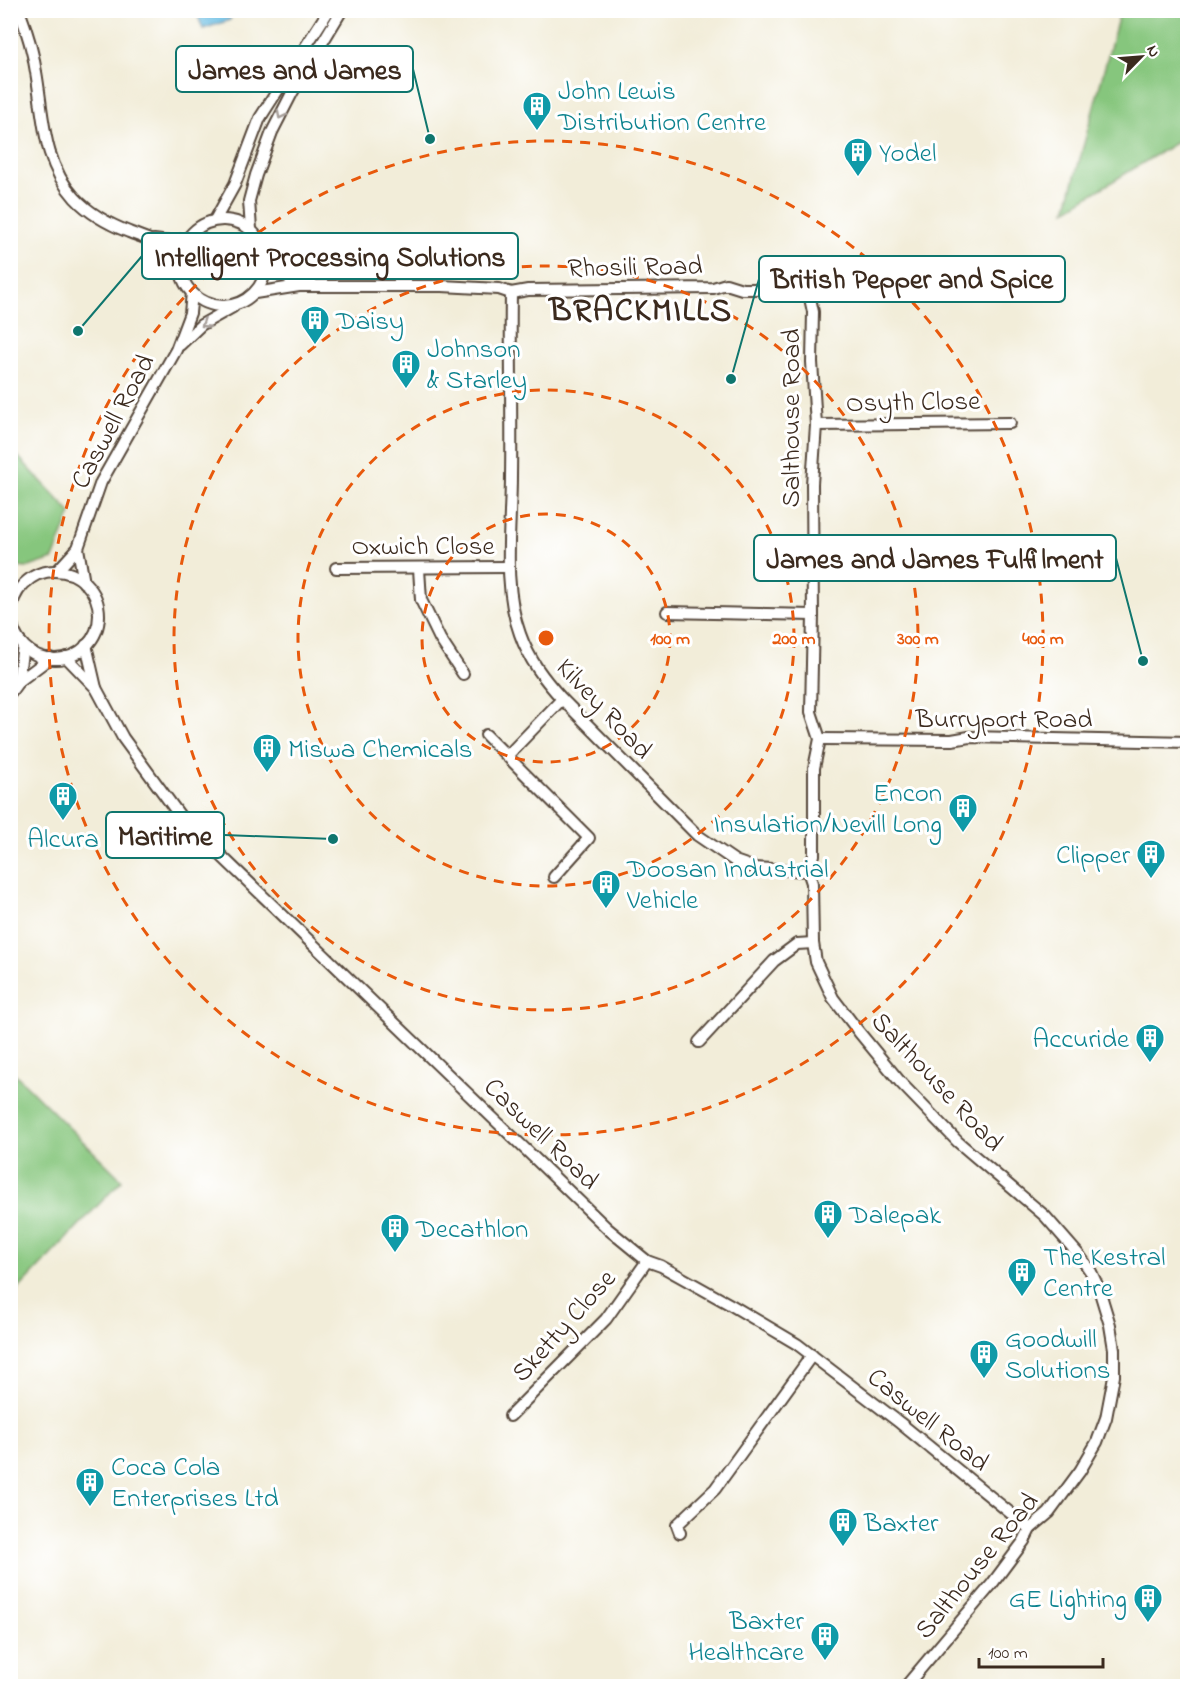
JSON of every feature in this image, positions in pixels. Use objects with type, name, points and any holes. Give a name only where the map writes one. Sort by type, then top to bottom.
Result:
[{"type":"street","points":[[19,10],[29,36],[46,141],[55,166],[76,199],[110,225],[158,244],[192,293],[202,301],[214,305],[226,306],[239,303],[255,293],[261,284],[267,263],[263,245],[251,229],[240,222],[228,219],[215,220],[199,226],[186,239],[181,250],[181,274]]},
{"type":"street","points":[[215,220],[235,184],[260,118],[329,10]]},
{"type":"street","points":[[251,229],[249,201],[272,132],[292,93],[342,10]]},
{"type":"street","points":[[144,238],[169,242],[186,239]]},
{"type":"street","points":[[267,263],[299,286]]},
{"type":"street","points":[[810,298],[831,286],[965,283]]},
{"type":"street","name":"Rhosili Road","points":[[255,293],[299,286],[442,286],[499,289],[512,293],[528,290],[713,288],[726,284],[742,289],[790,289],[801,291],[810,298]]},
{"type":"street","name":"Caswell Road","points":[[57,571],[78,548],[101,482],[176,350],[190,313],[192,293]]},
{"type":"street","name":"Kilvey Road","points":[[512,293],[512,474],[509,567],[515,618],[520,635],[535,666],[562,699],[698,835],[735,861],[754,868],[808,871]]},
{"type":"street","name":"Salthouse Road","points":[[810,298],[813,312],[812,362],[816,425],[812,484],[811,712],[820,739],[814,768],[814,855],[808,871],[812,883],[813,943],[816,962],[833,998],[901,1083],[958,1142],[1045,1216],[1079,1255],[1099,1289],[1110,1325],[1114,1349],[1114,1376],[1106,1418],[1097,1442],[1080,1471],[1049,1513],[1030,1529],[1024,1541],[992,1584],[906,1686]]},
{"type":"street","name":"Caswell Road","points":[[176,350],[201,325],[239,303]]},
{"type":"street","name":"Osyth Close","points":[[816,425],[1011,423]]},
{"type":"street","name":"Caswell Road","points":[[78,548],[84,583]]},
{"type":"street","name":"Oxwich Close","points":[[336,568],[509,567]]},
{"type":"street","points":[[419,569],[422,600],[440,639],[463,674]]},
{"type":"street","points":[[57,571],[72,574],[84,583],[93,593],[98,613],[94,634],[86,645],[66,657],[50,658],[35,654],[23,645],[15,633],[11,619],[12,604],[21,586],[31,577],[44,572],[57,571]]},
{"type":"street","points":[[666,612],[813,615]]},
{"type":"street","points":[[18,682],[23,645]]},
{"type":"street","name":"Caswell Road","points":[[86,645],[96,688],[123,738],[180,816],[608,1229],[647,1261],[661,1266],[731,1305],[812,1355],[1030,1529]]},
{"type":"street","name":"Caswell Road","points":[[66,657],[96,688]]},
{"type":"street","points":[[10,693],[18,682],[50,658]]},
{"type":"street","points":[[507,756],[562,699]]},
{"type":"street","points":[[486,735],[589,838],[554,878]]},
{"type":"street","name":"Burryport Road","points":[[820,739],[952,740],[969,737],[1188,742]]},
{"type":"street","points":[[699,1042],[774,961],[796,944],[813,943]]},
{"type":"street","name":"Sketty Close","points":[[510,1416],[606,1319],[647,1261]]},
{"type":"street","points":[[680,1533],[677,1525],[715,1489],[812,1355]]},
{"type":"green space","points":[[1120,11],[1187,11],[1187,136],[1066,210]]},
{"type":"green space","points":[[11,449],[71,513],[53,559],[26,568],[11,566]]},
{"type":"green space","points":[[10,1069],[122,1180],[11,1297],[10,1297]]},
{"type":"water","points":[[196,11],[232,11],[230,20],[203,29]]},
{"type":"place","name":"John Lewis Distribution Centre","points":[[537,132]]},
{"type":"place","name":"James and James","points":[[430,139]]},
{"type":"place","name":"Yodel","points":[[858,178]]},
{"type":"place","name":"Intelligent Processing Solutions","points":[[78,331]]},
{"type":"place","name":"Daisy","points":[[315,346]]},
{"type":"place","name":"British Pepper and Spice","points":[[731,379]]},
{"type":"place","name":"Johnson & Starley","points":[[406,390]]},
{"type":"place","name":"James and James Fulfilment","points":[[1143,661]]},
{"type":"place","name":"Miswa Chemicals","points":[[267,774]]},
{"type":"place","name":"Alcura","points":[[63,822]]},
{"type":"place","name":"Encon Insulation/Nevill Long","points":[[963,834]]},
{"type":"place","name":"Maritime","points":[[333,839]]},
{"type":"place","name":"Clipper","points":[[1151,880]]},
{"type":"place","name":"Doosan Industrial Vehicle","points":[[606,910]]},
{"type":"place","name":"Accuride","points":[[1150,1064]]},
{"type":"place","name":"Dalepak","points":[[828,1240]]},
{"type":"place","name":"Decathlon","points":[[395,1254]]},
{"type":"place","name":"The Kestral Centre","points":[[1022,1298]]},
{"type":"place","name":"Goodwill Solutions","points":[[984,1380]]},
{"type":"place","name":"Coca Cola Enterprises Ltd","points":[[90,1508]]},
{"type":"place","name":"Baxter","points":[[843,1548]]},
{"type":"place","name":"GE Lighting","points":[[1148,1624]]},
{"type":"place","name":"Baxter Healthcare","points":[[825,1662]]},
{"type":"district","name":"BRACKMILLS","points":[[641,308]]}]
